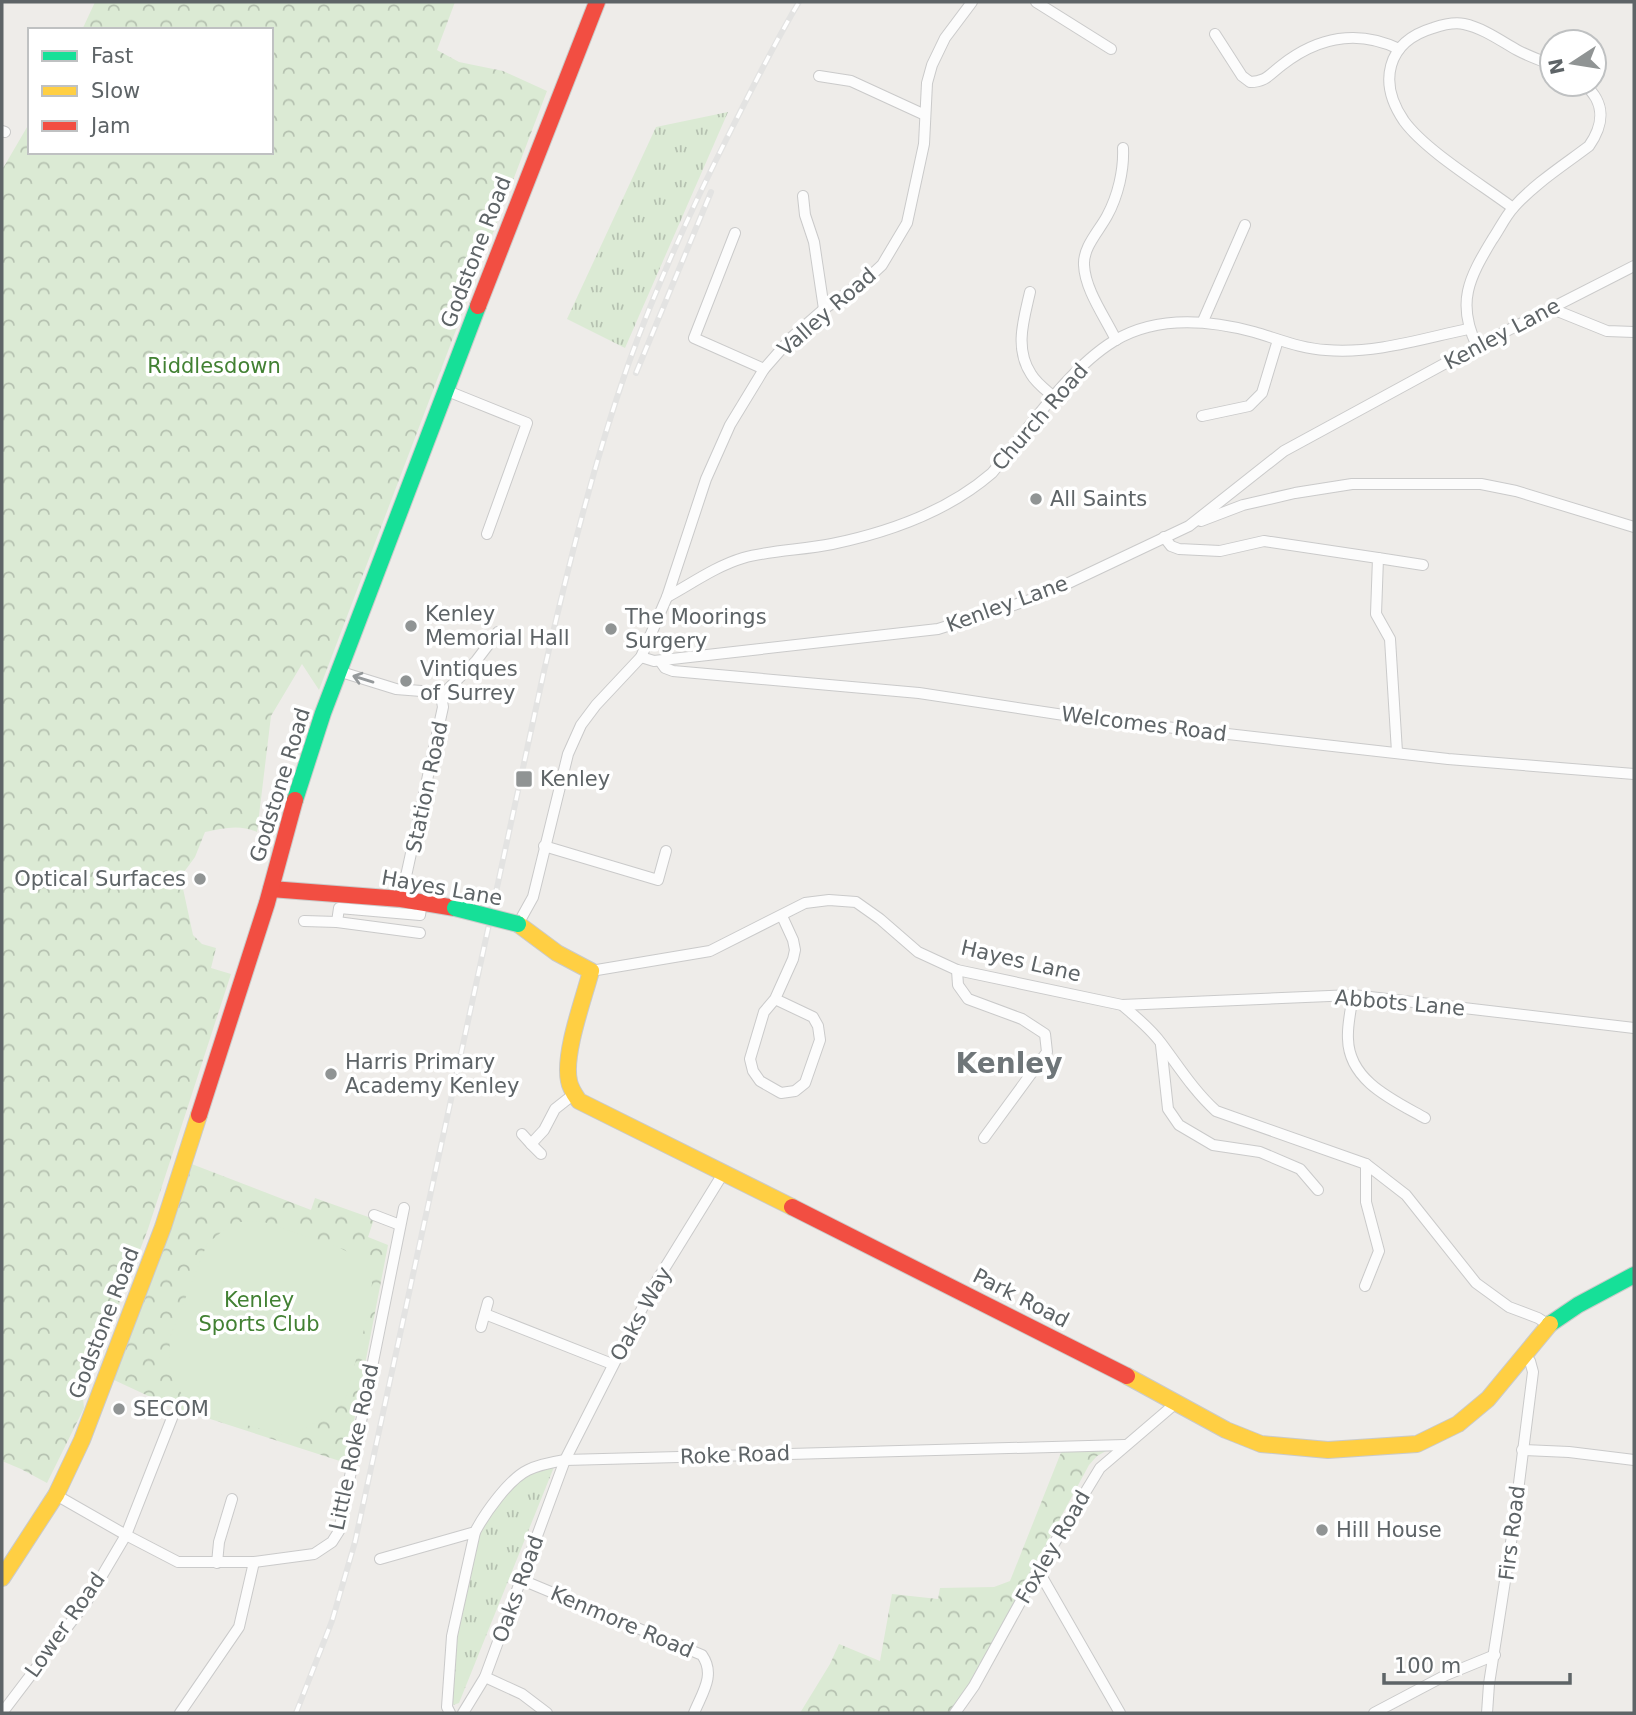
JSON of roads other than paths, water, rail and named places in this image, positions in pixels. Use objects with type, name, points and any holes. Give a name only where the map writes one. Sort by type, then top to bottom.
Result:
[{"type":"main road","name":"Godstone Road","points":[[2,1578],[56,1495],[82,1440],[163,1227],[271,889],[301,779],[338,671],[597,2]]},
{"type":"main road","name":"Hayes Lane","points":[[271,889],[401,899],[455,908],[518,924],[557,953],[591,971]]},
{"type":"main road","points":[[574,1094],[568,1076],[591,971]]},
{"type":"main road","name":"Park Road","points":[[574,1094],[579,1101],[724,1171],[1094,1358],[1226,1430],[1261,1444],[1328,1450],[1417,1444],[1458,1423],[1488,1399],[1549,1325]]},
{"type":"main road","points":[[1549,1325],[1578,1305],[1634,1275]]},
{"type":"street","name":"Valley Road","points":[[641,657],[667,597],[706,479],[730,425],[764,369],[792,337],[882,265],[907,223],[919,177],[924,144],[927,82],[932,65],[946,38],[972,2]]},
{"type":"street","points":[[1037,2],[1111,49]]},
{"type":"street","points":[[1513,208],[1419,139],[1405,122],[1390,94],[1390,64],[1410,38],[1444,25],[1463,24],[1538,59]]},
{"type":"street","points":[[1215,34],[1242,76],[1250,82],[1266,79],[1304,50],[1333,38],[1381,40],[1399,49]]},
{"type":"street","points":[[819,76],[850,81],[925,115]]},
{"type":"street","points":[[1476,346],[1468,329],[1465,310],[1465,297],[1475,267],[1513,208],[1589,146],[1595,138],[1602,115],[1595,98]]},
{"type":"street","points":[[1116,340],[1087,282],[1084,265],[1085,253],[1108,215],[1117,193],[1124,164],[1123,148]]},
{"type":"street","points":[[803,197],[805,215],[814,242],[824,309]]},
{"type":"street","points":[[1203,321],[1245,225]]},
{"type":"street","points":[[735,233],[694,338],[764,369]]},
{"type":"street","name":"Kenley Lane","points":[[641,657],[660,661],[938,629],[1039,597],[1189,526],[1284,452],[1476,346],[1634,265]]},
{"type":"street","points":[[1030,292],[1021,330],[1024,357],[1032,376],[1055,398]]},
{"type":"street","points":[[1550,308],[1606,331],[1634,332]]},
{"type":"street","name":"Church Road","points":[[667,597],[724,565],[744,558],[871,535],[919,519],[973,489],[992,473],[1087,361],[1116,340],[1169,323],[1203,321],[1325,351],[1372,350],[1468,329]]},
{"type":"street","points":[[1202,416],[1249,406],[1262,393],[1278,340]]},
{"type":"street","points":[[445,390],[527,422],[487,534]]},
{"type":"street","points":[[1189,526],[1243,505],[1295,493],[1352,484],[1430,483],[1481,484],[1504,488],[1634,527]]},
{"type":"street","points":[[1164,537],[1171,546],[1179,549],[1220,551],[1264,541],[1423,565]]},
{"type":"street","points":[[1378,558],[1376,614],[1390,639],[1397,752]]},
{"type":"street","points":[[441,696],[476,661],[498,632]]},
{"type":"street","points":[[518,924],[533,897],[568,754],[581,724],[605,693],[622,679],[641,657]]},
{"type":"street","name":"Welcomes Road","points":[[660,661],[665,668],[673,671],[919,693],[1077,717],[1397,752],[1634,774]]},
{"type":"street","name":"Station Road","points":[[338,671],[396,689],[434,692],[441,696],[443,707],[401,899]]},
{"type":"street","points":[[544,846],[658,880],[666,851]]},
{"type":"street","name":"Hayes Lane","points":[[591,971],[710,951],[805,903],[829,900],[856,902],[918,952],[957,970],[1122,1005],[1142,1021],[1161,1042],[1181,1073],[1216,1111],[1366,1164],[1406,1195],[1476,1283],[1509,1307],[1549,1325]]},
{"type":"street","points":[[337,922],[339,908],[420,915],[422,902]]},
{"type":"street","points":[[775,999],[813,1017],[818,1026],[820,1040],[805,1083],[795,1091],[781,1093],[760,1081],[753,1071],[750,1059],[764,1012],[775,999],[795,950],[782,916]]},
{"type":"street","points":[[304,921],[337,922],[420,933]]},
{"type":"street","points":[[957,970],[958,985],[968,999],[1022,1019],[1045,1034],[1047,1052],[984,1138]]},
{"type":"street","points":[[1353,995],[1348,1040],[1358,1071],[1375,1089],[1424,1118]]},
{"type":"street","name":"Abbots Lane","points":[[1122,1005],[1353,995],[1634,1028]]},
{"type":"street","points":[[1161,1042],[1167,1109],[1180,1125],[1213,1145],[1260,1152],[1300,1169],[1318,1190]]},
{"type":"street","points":[[531,1144],[544,1130],[555,1109],[574,1094]]},
{"type":"street","points":[[522,1134],[541,1154]]},
{"type":"street","points":[[1365,1286],[1379,1251],[1366,1202],[1366,1164]]},
{"type":"street","name":"Oaks Way","points":[[565,1460],[653,1287],[724,1171]]},
{"type":"street","name":"Little Roke Road","points":[[56,1495],[178,1562],[254,1562],[314,1554],[332,1542],[339,1531],[404,1208]]},
{"type":"street","points":[[374,1215],[400,1225]]},
{"type":"street","points":[[481,1327],[488,1302]]},
{"type":"street","points":[[485,1314],[612,1364]]},
{"type":"street","name":"Firs Road","points":[[1487,1713],[1533,1372],[1530,1362],[1524,1356]]},
{"type":"street","name":"Foxley Road","points":[[955,1713],[974,1686],[1038,1570],[1100,1468],[1176,1403]]},
{"type":"street","name":"Lower Road","points":[[2,1713],[87,1601],[126,1535],[172,1418]]},
{"type":"street","name":"Roke Road","points":[[450,1713],[447,1707],[452,1636],[475,1532],[488,1508],[526,1471],[545,1463],[565,1460],[1125,1445]]},
{"type":"street","points":[[1522,1450],[1569,1452],[1634,1460]]},
{"type":"street","name":"Oaks Road","points":[[463,1713],[485,1677],[565,1460]]},
{"type":"street","points":[[217,1563],[219,1542],[232,1499]]},
{"type":"street","points":[[380,1559],[475,1532]]},
{"type":"street","points":[[180,1713],[239,1626],[254,1562]]},
{"type":"street","points":[[1038,1570],[1120,1713]]},
{"type":"street","name":"Kenmore Road","points":[[522,1580],[702,1655],[709,1665],[708,1679],[694,1713]]},
{"type":"street","points":[[1374,1713],[1446,1675],[1495,1655]]},
{"type":"street","points":[[485,1677],[522,1694],[547,1713]]},
{"type":"railway","points":[[296,1713],[332,1621],[355,1542],[544,671],[603,441],[639,335],[676,245],[732,128],[799,2]]},
{"type":"railway","points":[[636,373],[711,192]]},
{"type":"place","name":"All Saints","points":[[1036,499]]},
{"type":"place","name":"Kenley Memorial Hall","points":[[411,626]]},
{"type":"place","name":"The Moorings Surgery","points":[[611,629]]},
{"type":"place","name":"Vintiques of Surrey","points":[[406,681]]},
{"type":"place","name":"Kenley","points":[[524,779]]},
{"type":"place","name":"Optical Surfaces","points":[[200,879]]},
{"type":"place","name":"Harris Primary Academy Kenley","points":[[331,1074]]},
{"type":"place","name":"SECOM","points":[[119,1409]]},
{"type":"place","name":"Hill House","points":[[1322,1530]]},
{"type":"district","name":"Kenley","points":[[1009,1063]]},
{"type":"park label","name":"Riddlesdown","points":[[214,366]]},
{"type":"park label","name":"Kenley Sports Club","points":[[259,1312]]}]
